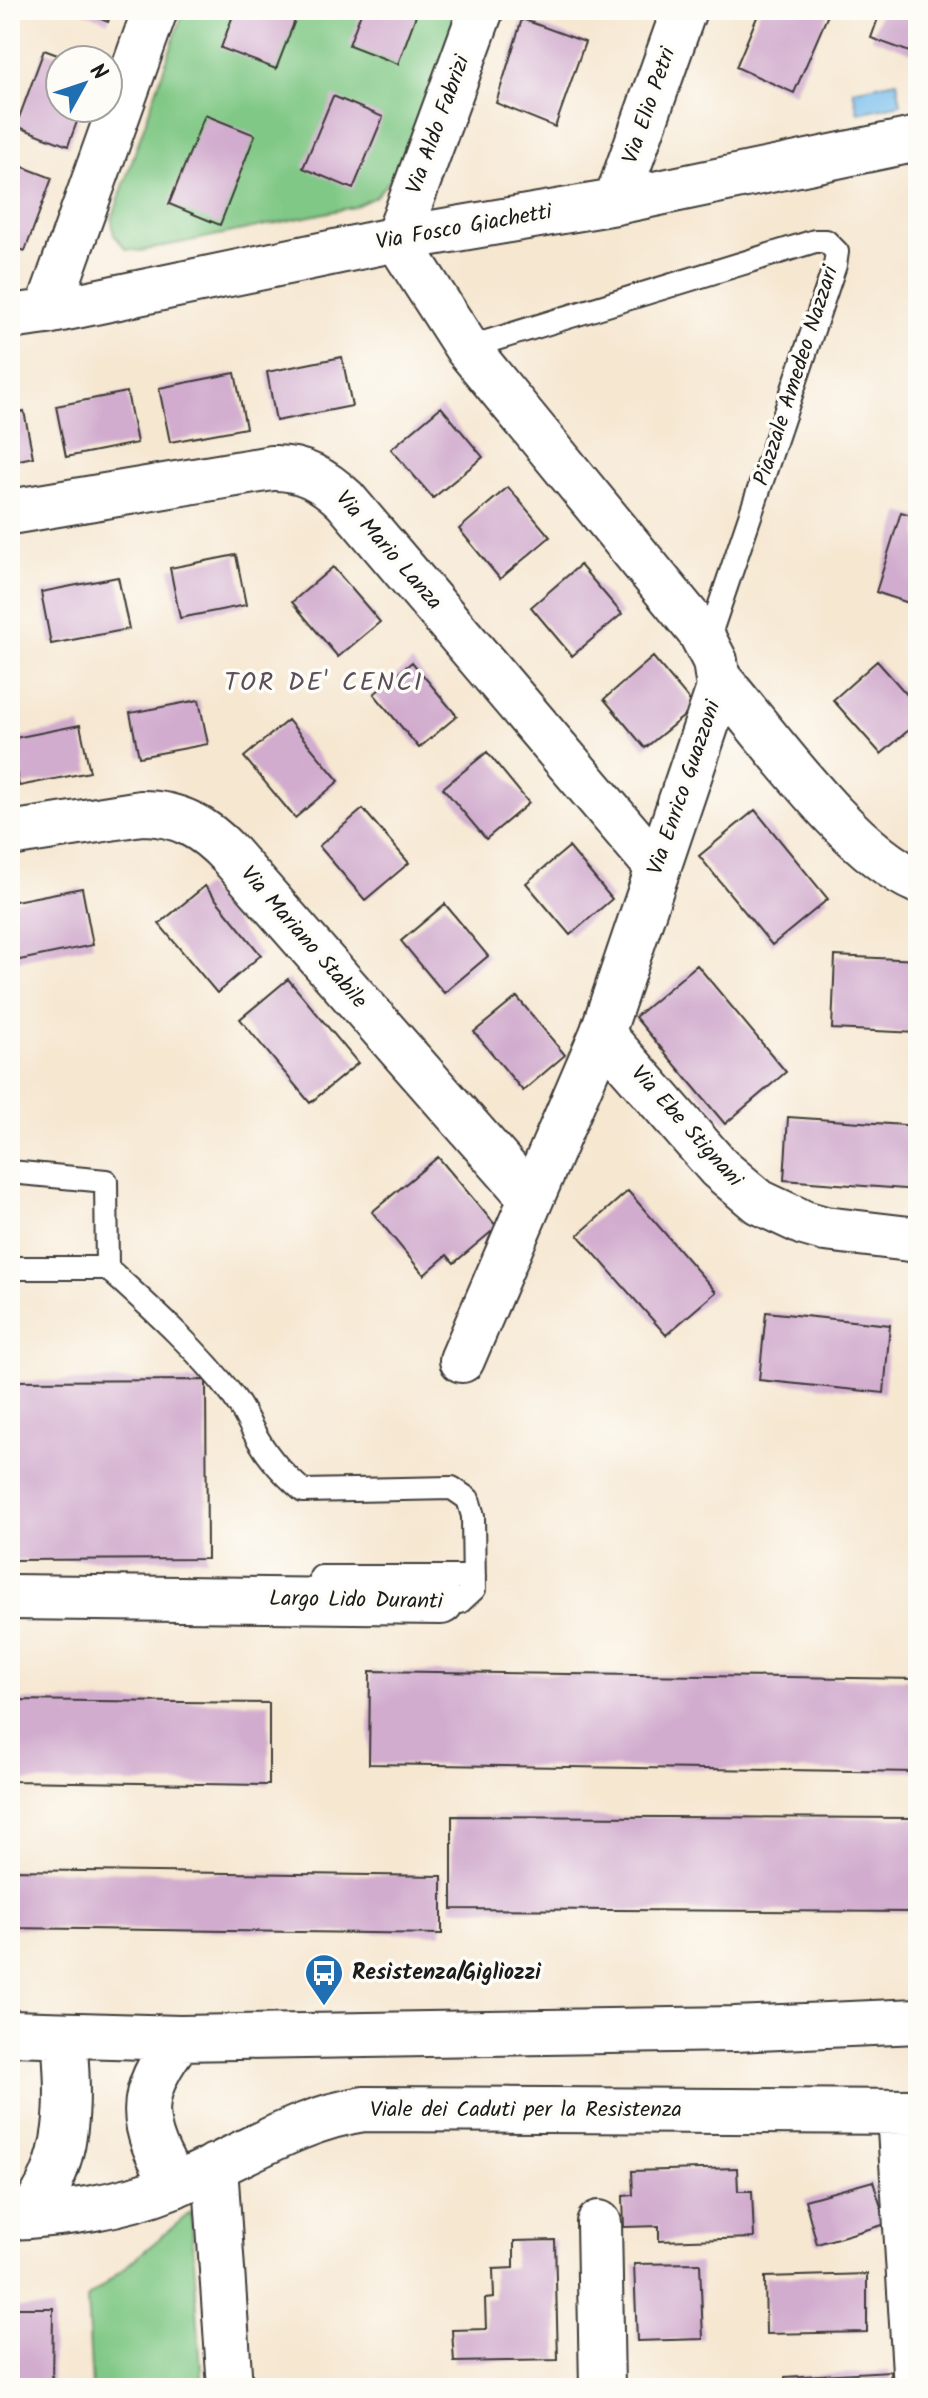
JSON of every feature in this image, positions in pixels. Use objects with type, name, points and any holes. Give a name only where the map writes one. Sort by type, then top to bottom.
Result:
[{"type":"street","points":[[28,314],[155,10]]},
{"type":"street","name":"Via Aldo Fabrizi","points":[[397,239],[481,10]]},
{"type":"street","name":"Via Elio Petri","points":[[616,202],[684,10]]},
{"type":"street","name":"Via Fosco Giachetti","points":[[28,314],[397,239],[616,202],[918,139]]},
{"type":"street","points":[[397,239],[467,348],[693,622],[713,661],[820,799],[855,835],[892,866],[918,881]]},
{"type":"street","name":"Via Mario Lanza","points":[[10,512],[272,468],[300,471],[322,480],[345,500],[657,867]]},
{"type":"street","name":"Via Enrico Guazzoni","points":[[462,1360],[602,1034],[716,703],[713,661]]},
{"type":"street","name":"Via Mariano Stabile","points":[[10,834],[141,813],[181,818],[204,831],[230,855],[531,1198]]},
{"type":"street","name":"Via Ebe Stignani","points":[[602,1034],[719,1168],[759,1202],[825,1229],[918,1240]]},
{"type":"street","name":"Largo Lido Duranti","points":[[10,1597],[457,1590]]},
{"type":"street","points":[[10,2033],[180,2038],[735,2029],[918,2021]]},
{"type":"street","points":[[19,2216],[48,2190],[61,2154],[67,2090],[64,2035]]},
{"type":"street","points":[[175,2185],[152,2144],[145,2113],[156,2076],[180,2038]]},
{"type":"street","name":"Viale dei Caduti per la Resistenza","points":[[19,2216],[92,2209],[175,2185],[328,2116],[377,2108],[909,2113]]},
{"type":"street","points":[[909,2113],[916,2388]]},
{"type":"street","points":[[215,2166],[229,2375]]},
{"type":"street","points":[[599,2223],[602,2388]]},
{"type":"lane","name":"Piazzale Amedeo Nazzari","points":[[467,348],[815,241],[826,241],[837,252],[713,661]]},
{"type":"lane","points":[[10,1172],[106,1181],[107,1268]]},
{"type":"lane","points":[[10,1268],[107,1268],[221,1380],[244,1410],[257,1438],[281,1472],[303,1491],[452,1488],[468,1499],[473,1516],[457,1590],[321,1577]]},
{"type":"green space","points":[[184,10],[468,10],[409,159],[375,197],[354,207],[141,251],[126,249],[114,235],[112,219]]},
{"type":"green space","points":[[191,2212],[202,2388],[92,2388],[87,2299]]},
{"type":"water","points":[[897,81],[901,104],[858,113],[853,90]]},
{"type":"building","points":[[79,10],[112,10],[108,22]]},
{"type":"building","points":[[235,10],[299,10],[276,69],[221,48]]},
{"type":"building","points":[[362,10],[418,10],[398,64],[349,45]]},
{"type":"building","points":[[760,10],[830,10],[794,93],[736,67]]},
{"type":"building","points":[[881,10],[918,10],[918,55],[871,38]]},
{"type":"building","points":[[522,19],[585,42],[555,127],[496,103]]},
{"type":"building","points":[[44,50],[44,124],[76,124],[68,146],[16,126]]},
{"type":"building","points":[[333,96],[383,117],[353,189],[303,168]]},
{"type":"building","points":[[205,115],[255,135],[220,225],[169,204]]},
{"type":"building","points":[[10,162],[52,178],[25,251],[10,245]]},
{"type":"building","points":[[342,357],[352,406],[276,421],[267,372]]},
{"type":"building","points":[[235,373],[246,428],[170,442],[159,388]]},
{"type":"building","points":[[127,392],[137,443],[66,457],[56,406]]},
{"type":"building","points":[[441,407],[483,457],[433,498],[391,449]]},
{"type":"building","points":[[24,411],[33,457],[10,462],[10,414]]},
{"type":"building","points":[[508,487],[550,537],[500,579],[459,529]]},
{"type":"building","points":[[901,512],[918,517],[918,606],[876,592]]},
{"type":"building","points":[[236,555],[246,605],[180,618],[170,568]]},
{"type":"building","points":[[580,565],[622,614],[572,656],[531,607]]},
{"type":"building","points":[[333,567],[380,622],[338,657],[292,602]]},
{"type":"building","points":[[118,577],[129,629],[51,644],[41,592]]},
{"type":"building","points":[[653,657],[695,707],[645,748],[604,699]]},
{"type":"building","points":[[877,661],[918,707],[918,722],[881,754],[833,700]]},
{"type":"building","points":[[412,662],[457,716],[419,748],[374,694]]},
{"type":"building","points":[[199,700],[208,744],[139,757],[130,713]]},
{"type":"building","points":[[288,720],[339,781],[295,818],[244,757]]},
{"type":"building","points":[[80,725],[90,772],[19,786],[10,739]]},
{"type":"building","points":[[487,752],[529,803],[486,839],[443,788]]},
{"type":"building","points":[[363,809],[409,863],[365,900],[319,846]]},
{"type":"building","points":[[755,810],[828,899],[772,945],[699,856]]},
{"type":"building","points":[[569,847],[612,899],[570,935],[526,883]]},
{"type":"building","points":[[205,886],[261,955],[217,993],[159,924]]},
{"type":"building","points":[[82,888],[93,945],[10,962],[10,902]]},
{"type":"building","points":[[445,904],[488,956],[444,993],[401,941]]},
{"type":"building","points":[[835,956],[918,960],[918,1033],[832,1029]]},
{"type":"building","points":[[697,965],[786,1072],[725,1124],[635,1017]]},
{"type":"building","points":[[288,979],[358,1063],[310,1103],[240,1019]]},
{"type":"building","points":[[517,997],[565,1055],[523,1091],[474,1032]]},
{"type":"building","points":[[788,1117],[918,1126],[918,1190],[784,1180]]},
{"type":"building","points":[[438,1157],[497,1227],[454,1263],[447,1255],[424,1275],[372,1212]]},
{"type":"building","points":[[628,1191],[716,1292],[666,1335],[578,1235]]},
{"type":"building","points":[[766,1312],[890,1325],[884,1393],[759,1380]]},
{"type":"building","points":[[206,1380],[207,1559],[10,1560],[10,1381]]},
{"type":"building","points":[[370,1671],[918,1679],[918,1772],[369,1764]]},
{"type":"building","points":[[10,1700],[269,1703],[269,1785],[10,1781]]},
{"type":"building","points":[[452,1816],[918,1818],[918,1912],[452,1909]]},
{"type":"building","points":[[10,1870],[442,1876],[442,1934],[10,1928]]},
{"type":"building","points":[[737,2168],[738,2191],[752,2191],[754,2238],[659,2241],[659,2226],[624,2227],[623,2196],[633,2195],[632,2171]]},
{"type":"building","points":[[873,2181],[886,2224],[817,2244],[805,2200]]},
{"type":"building","points":[[555,2240],[558,2360],[454,2362],[452,2330],[486,2329],[485,2299],[494,2298],[493,2269],[514,2268],[514,2241]]},
{"type":"building","points":[[700,2263],[703,2339],[637,2341],[634,2264]]},
{"type":"building","points":[[867,2274],[867,2332],[766,2334],[765,2277]]},
{"type":"building","points":[[10,2308],[53,2308],[52,2388],[10,2388]]},
{"type":"building","points":[[890,2371],[891,2388],[786,2388],[785,2377]]},
{"type":"place","name":"Resistenza/Gigliozzi","points":[[324,2007]]},
{"type":"district","name":"TOR DE' CENCI","points":[[324,683]]}]
